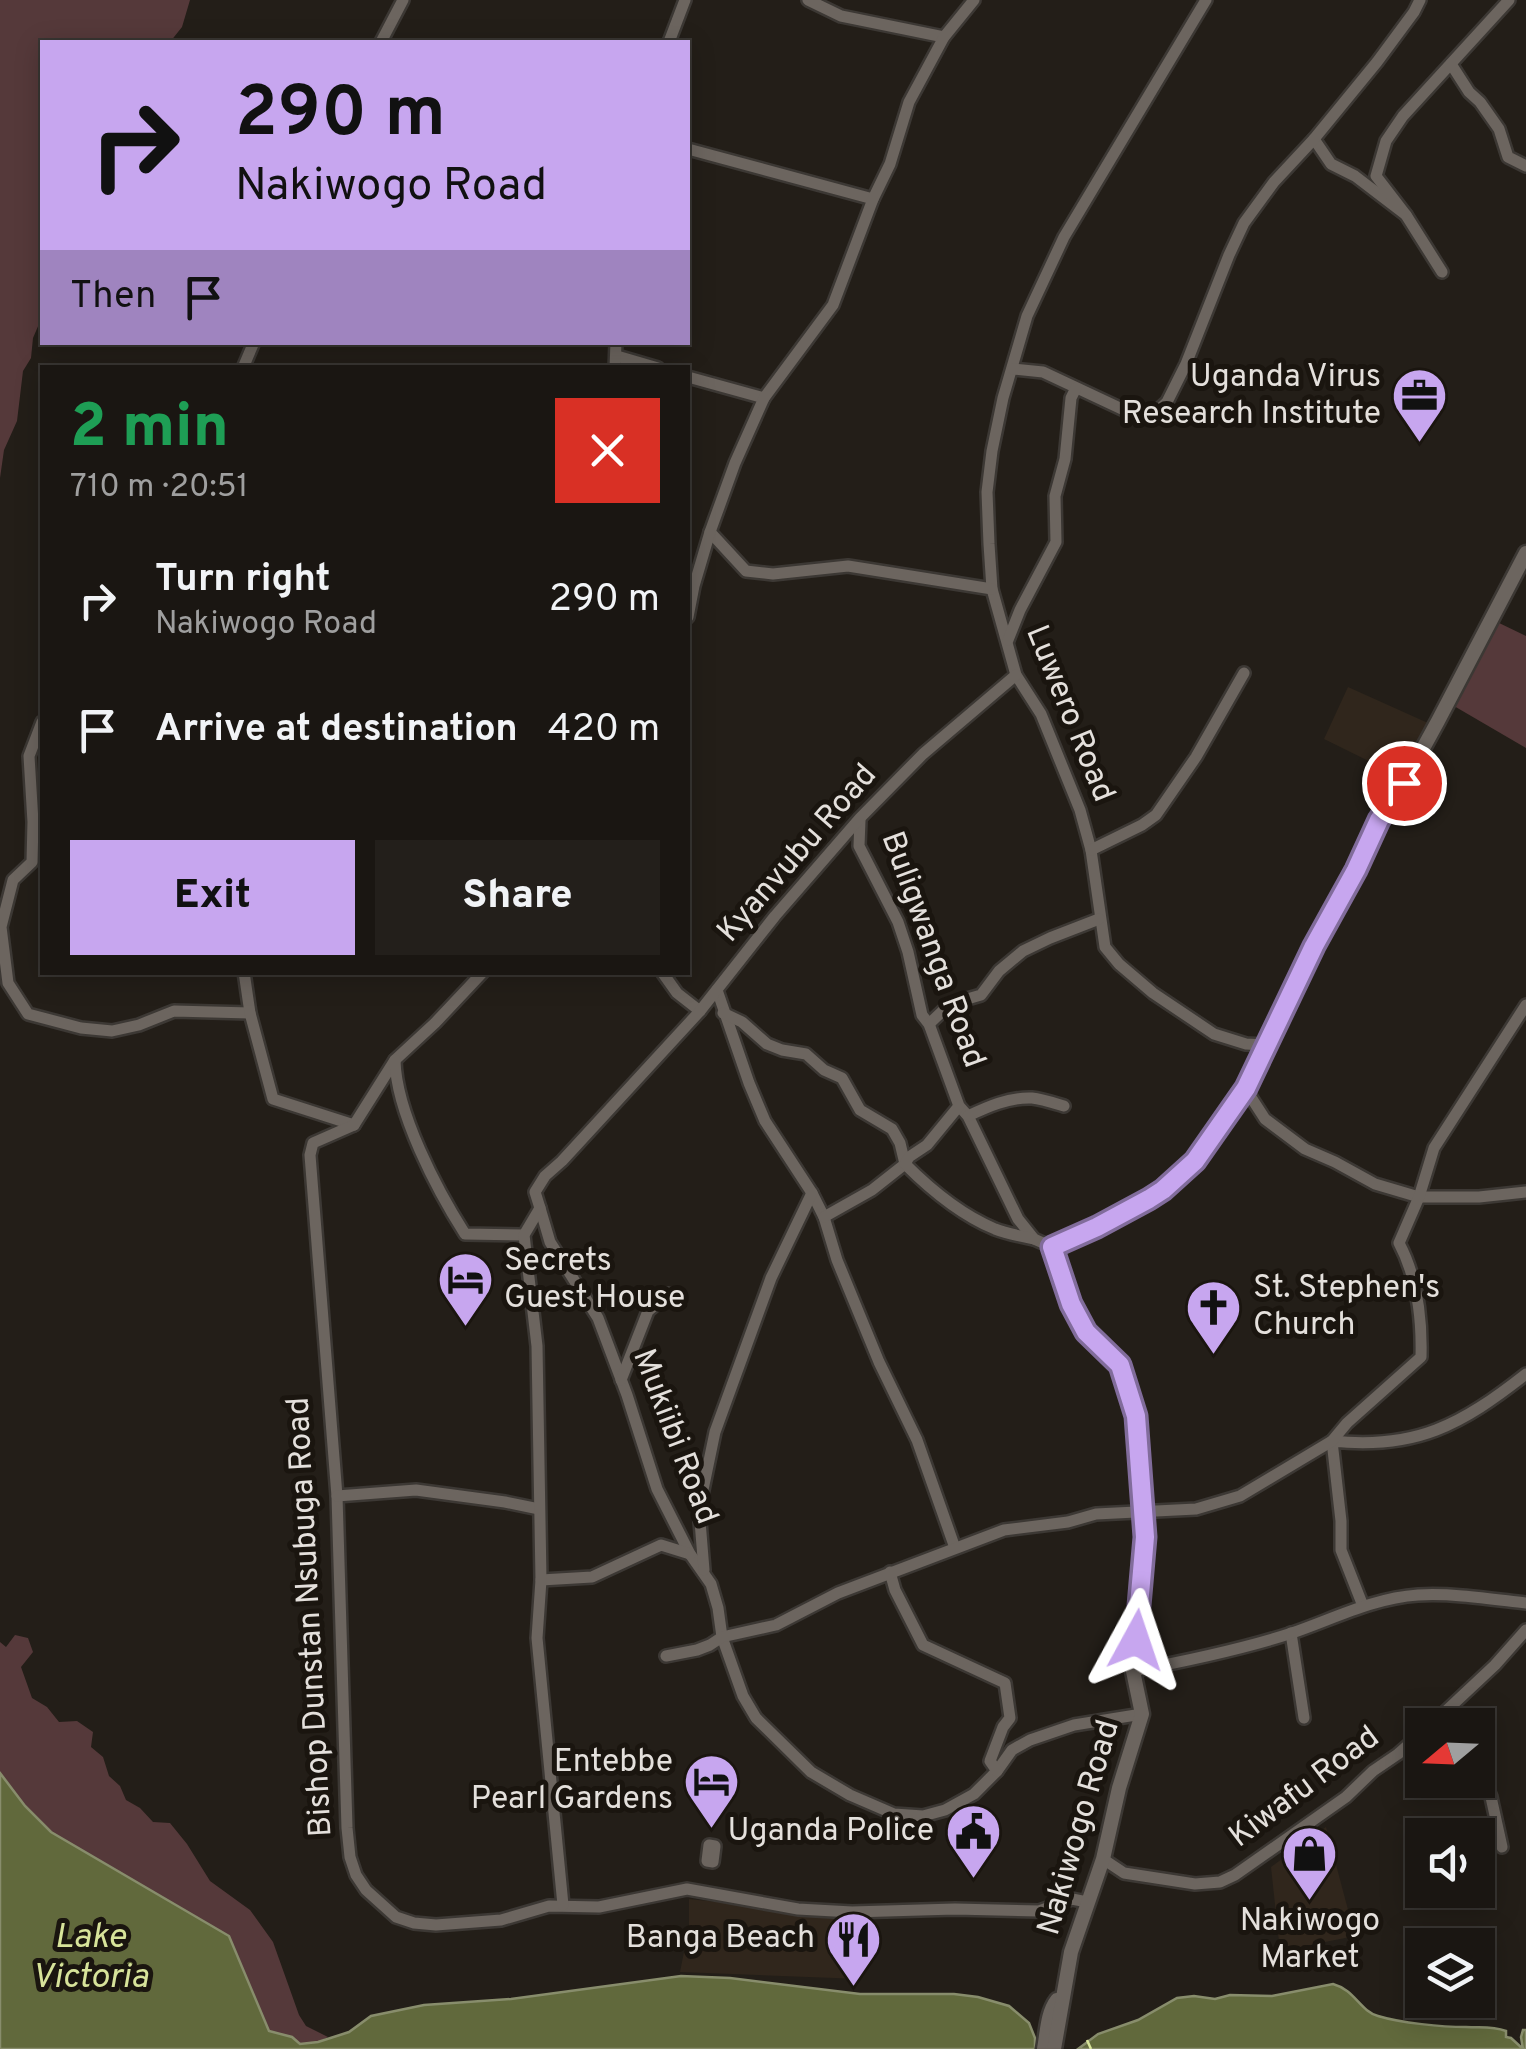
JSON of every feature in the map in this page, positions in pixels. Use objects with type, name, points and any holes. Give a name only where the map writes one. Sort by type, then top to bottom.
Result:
[{"type":"street","points":[[382,40],[403,0]]},
{"type":"street","points":[[670,40],[685,0]]},
{"type":"street","points":[[808,0],[840,16],[944,38]]},
{"type":"street","points":[[690,585],[735,463],[764,398],[833,305],[890,164],[909,102],[944,38],[974,0]]},
{"type":"street","name":"Luwero Road","points":[[1206,0],[1047,270],[1027,316],[1000,416],[987,492],[992,589],[1016,675],[1042,714],[1080,810],[1091,850],[1104,947],[1153,993],[1214,1034],[1246,1044],[1266,1045]]},
{"type":"street","points":[[1013,369],[1043,372],[1124,410],[1154,414],[1167,402],[1186,364],[1244,224],[1274,182],[1377,62],[1420,0]]},
{"type":"street","points":[[1442,272],[1376,176],[1379,158],[1403,116],[1508,0]]},
{"type":"street","points":[[1451,64],[1499,129],[1508,157],[1526,166]]},
{"type":"street","points":[[1314,139],[1331,164],[1355,176],[1406,215]]},
{"type":"street","points":[[690,150],[873,199]]},
{"type":"street","points":[[616,355],[648,365]]},
{"type":"street","points":[[690,379],[764,398]]},
{"type":"street","points":[[1008,642],[1020,610],[1056,542],[1055,496],[1076,388]]},
{"type":"street","points":[[710,532],[746,571],[760,574],[857,567],[992,589]]},
{"type":"street","points":[[723,1012],[742,1022],[766,1044],[806,1054],[824,1070],[842,1078],[860,1110],[892,1129],[905,1164],[930,1190],[998,1231],[1052,1247],[1163,1190],[1195,1161],[1246,1088],[1379,820],[1404,783],[1526,553]]},
{"type":"street","points":[[1091,850],[1142,826],[1156,815],[1196,757],[1244,673]]},
{"type":"street","name":"Kyanvubu Road","points":[[524,1235],[540,1208],[535,1192],[546,1176],[700,1011],[860,818],[924,754],[1016,675]]},
{"type":"street","points":[[40,728],[30,756],[32,862],[13,880],[1,927],[8,983],[28,1014],[81,1028],[112,1031],[174,1012],[250,1012]]},
{"type":"street","name":"Buligwanga Road","points":[[860,818],[859,846],[898,922],[922,1015],[930,1024],[964,1111],[1018,1220],[1034,1240]]},
{"type":"street","points":[[930,1024],[950,1004],[981,996],[999,971],[1022,951],[1099,919]]},
{"type":"street","points":[[244,975],[273,1099],[354,1125]]},
{"type":"street","name":"Bishop Dunstan Nsubuga Road","points":[[480,975],[395,1060],[354,1125],[313,1143],[310,1155],[338,1496],[347,1828],[356,1875],[366,1890],[396,1917],[436,1925],[501,1920],[549,1906],[598,1907],[687,1889],[798,1909],[852,1912],[1039,1911],[1072,1899],[1086,1902]]},
{"type":"street","points":[[664,975],[677,993],[700,1011]]},
{"type":"street","points":[[717,990],[765,1121],[824,1217],[837,1260],[879,1362],[917,1440],[955,1548]]},
{"type":"street","points":[[666,1656],[697,1650],[722,1637],[776,1625],[838,1593],[1004,1530],[1068,1522],[1096,1514],[1219,1504],[1240,1496],[1332,1441],[1421,1358],[1422,1330],[1414,1285],[1398,1243],[1434,1148],[1526,1004]]},
{"type":"street","points":[[395,1060],[406,1112],[464,1234],[524,1235],[536,1346],[542,1580],[537,1638],[562,1905]]},
{"type":"street","points":[[1246,1088],[1264,1119],[1305,1149],[1375,1184],[1418,1198],[1526,1192]]},
{"type":"street","points":[[824,1217],[872,1190],[964,1111],[1032,1098],[1064,1106]]},
{"type":"street","points":[[705,1574],[699,1509],[715,1432],[770,1278],[812,1193]]},
{"type":"street","name":"Mukiibi Road","points":[[540,1208],[550,1242],[598,1318],[658,1488],[690,1554],[711,1584],[736,1681],[756,1718],[811,1772],[894,1814],[924,1816],[974,1794],[1012,1750],[1030,1740],[1074,1725],[1142,1714]]},
{"type":"street","name":"Nakiwogo Road","points":[[1052,1247],[1071,1304],[1086,1332],[1120,1365],[1132,1398],[1140,1449],[1145,1537],[1133,1670],[1142,1714],[1103,1860],[1071,1952],[1054,2049]]},
{"type":"street","points":[[621,1380],[648,1311],[668,1294]]},
{"type":"street","points":[[1332,1441],[1387,1443],[1444,1428],[1486,1405],[1526,1374]]},
{"type":"street","points":[[1332,1441],[1341,1550],[1362,1606]]},
{"type":"street","points":[[338,1496],[416,1490],[538,1509]]},
{"type":"street","points":[[542,1580],[592,1577],[660,1545],[690,1554]]},
{"type":"street","points":[[890,1572],[923,1645],[1005,1683],[1010,1718],[990,1761],[997,1771]]},
{"type":"street","points":[[1133,1670],[1188,1661],[1291,1633],[1362,1606],[1418,1595],[1526,1602]]},
{"type":"street","points":[[1449,1708],[1526,1630]]},
{"type":"street","points":[[1291,1633],[1304,1718]]},
{"type":"street","name":"Kiwafu Road","points":[[1103,1860],[1124,1872],[1195,1884],[1220,1882],[1346,1798],[1405,1748]]},
{"type":"street","points":[[1490,1798],[1502,1847]]},
{"type":"street","points":[[1044,2049],[1050,2014],[1062,1997]]},
{"type":"shaded area","points":[[0,0],[190,0],[182,27],[172,40],[40,40],[40,322],[31,358],[23,371],[17,421],[4,450],[0,478]]},
{"type":"shaded area","points":[[1495,621],[1526,636],[1526,748],[1454,706]]},
{"type":"shaded area","points":[[1348,687],[1428,723],[1401,777],[1324,739]]},
{"type":"shaded area","points":[[15,1635],[28,1638],[33,1652],[21,1667],[32,1698],[47,1707],[59,1722],[77,1721],[93,1732],[91,1747],[103,1757],[109,1776],[120,1786],[126,1800],[153,1822],[170,1823],[210,1881],[250,1910],[273,1942],[299,2015],[306,2026],[328,2037],[300,2044],[292,2037],[269,2031],[229,1936],[51,1832],[25,1806],[0,1773],[0,1642],[6,1647]]},
{"type":"shaded area","name":"Nakiwogo Market","points":[[1326,1827],[1355,1936],[1280,1951],[1271,1867]]},
{"type":"shaded area","points":[[689,1899],[840,1918],[868,1913],[861,1979],[680,1972],[689,1927]]},
{"type":"water","name":"Lake Victoria","points":[[0,1773],[51,1832],[229,1936],[269,2031],[292,2037],[300,2044],[349,2032],[371,2016],[424,2005],[511,1999],[681,1976],[860,1994],[978,1997],[1009,2006],[1029,2023],[1035,2049],[0,2049]]},
{"type":"water","points":[[1333,1984],[1378,2016],[1422,2024],[1501,2029],[1523,2049],[1078,2049],[1098,2034],[1138,2020],[1177,1998],[1272,1996]]},
{"type":"water","points":[[1526,2030],[1526,2049],[1521,2037]]},
{"type":"ferry route","points":[[1087,2040],[1091,2049]]},
{"type":"place","name":"Uganda Virus Research Institute","points":[[1420,445]]},
{"type":"place","name":"Secrets Guest House","points":[[465,1329]]},
{"type":"place","name":"St. Stephen's Church","points":[[1214,1356]]},
{"type":"place","name":"Entebbe Pearl Gardens","points":[[712,1830]]},
{"type":"place","name":"Uganda Police","points":[[973,1881]]},
{"type":"place","name":"Nakiwogo Market","points":[[1310,1902]]},
{"type":"place","name":"Banga Beach","points":[[854,1988]]},
{"type":"route","points":[[1136,1640],[1145,1537],[1136,1416],[1120,1365],[1086,1332],[1071,1304],[1052,1247],[1149,1199],[1195,1161],[1246,1088],[1379,820],[1404,783]]}]
